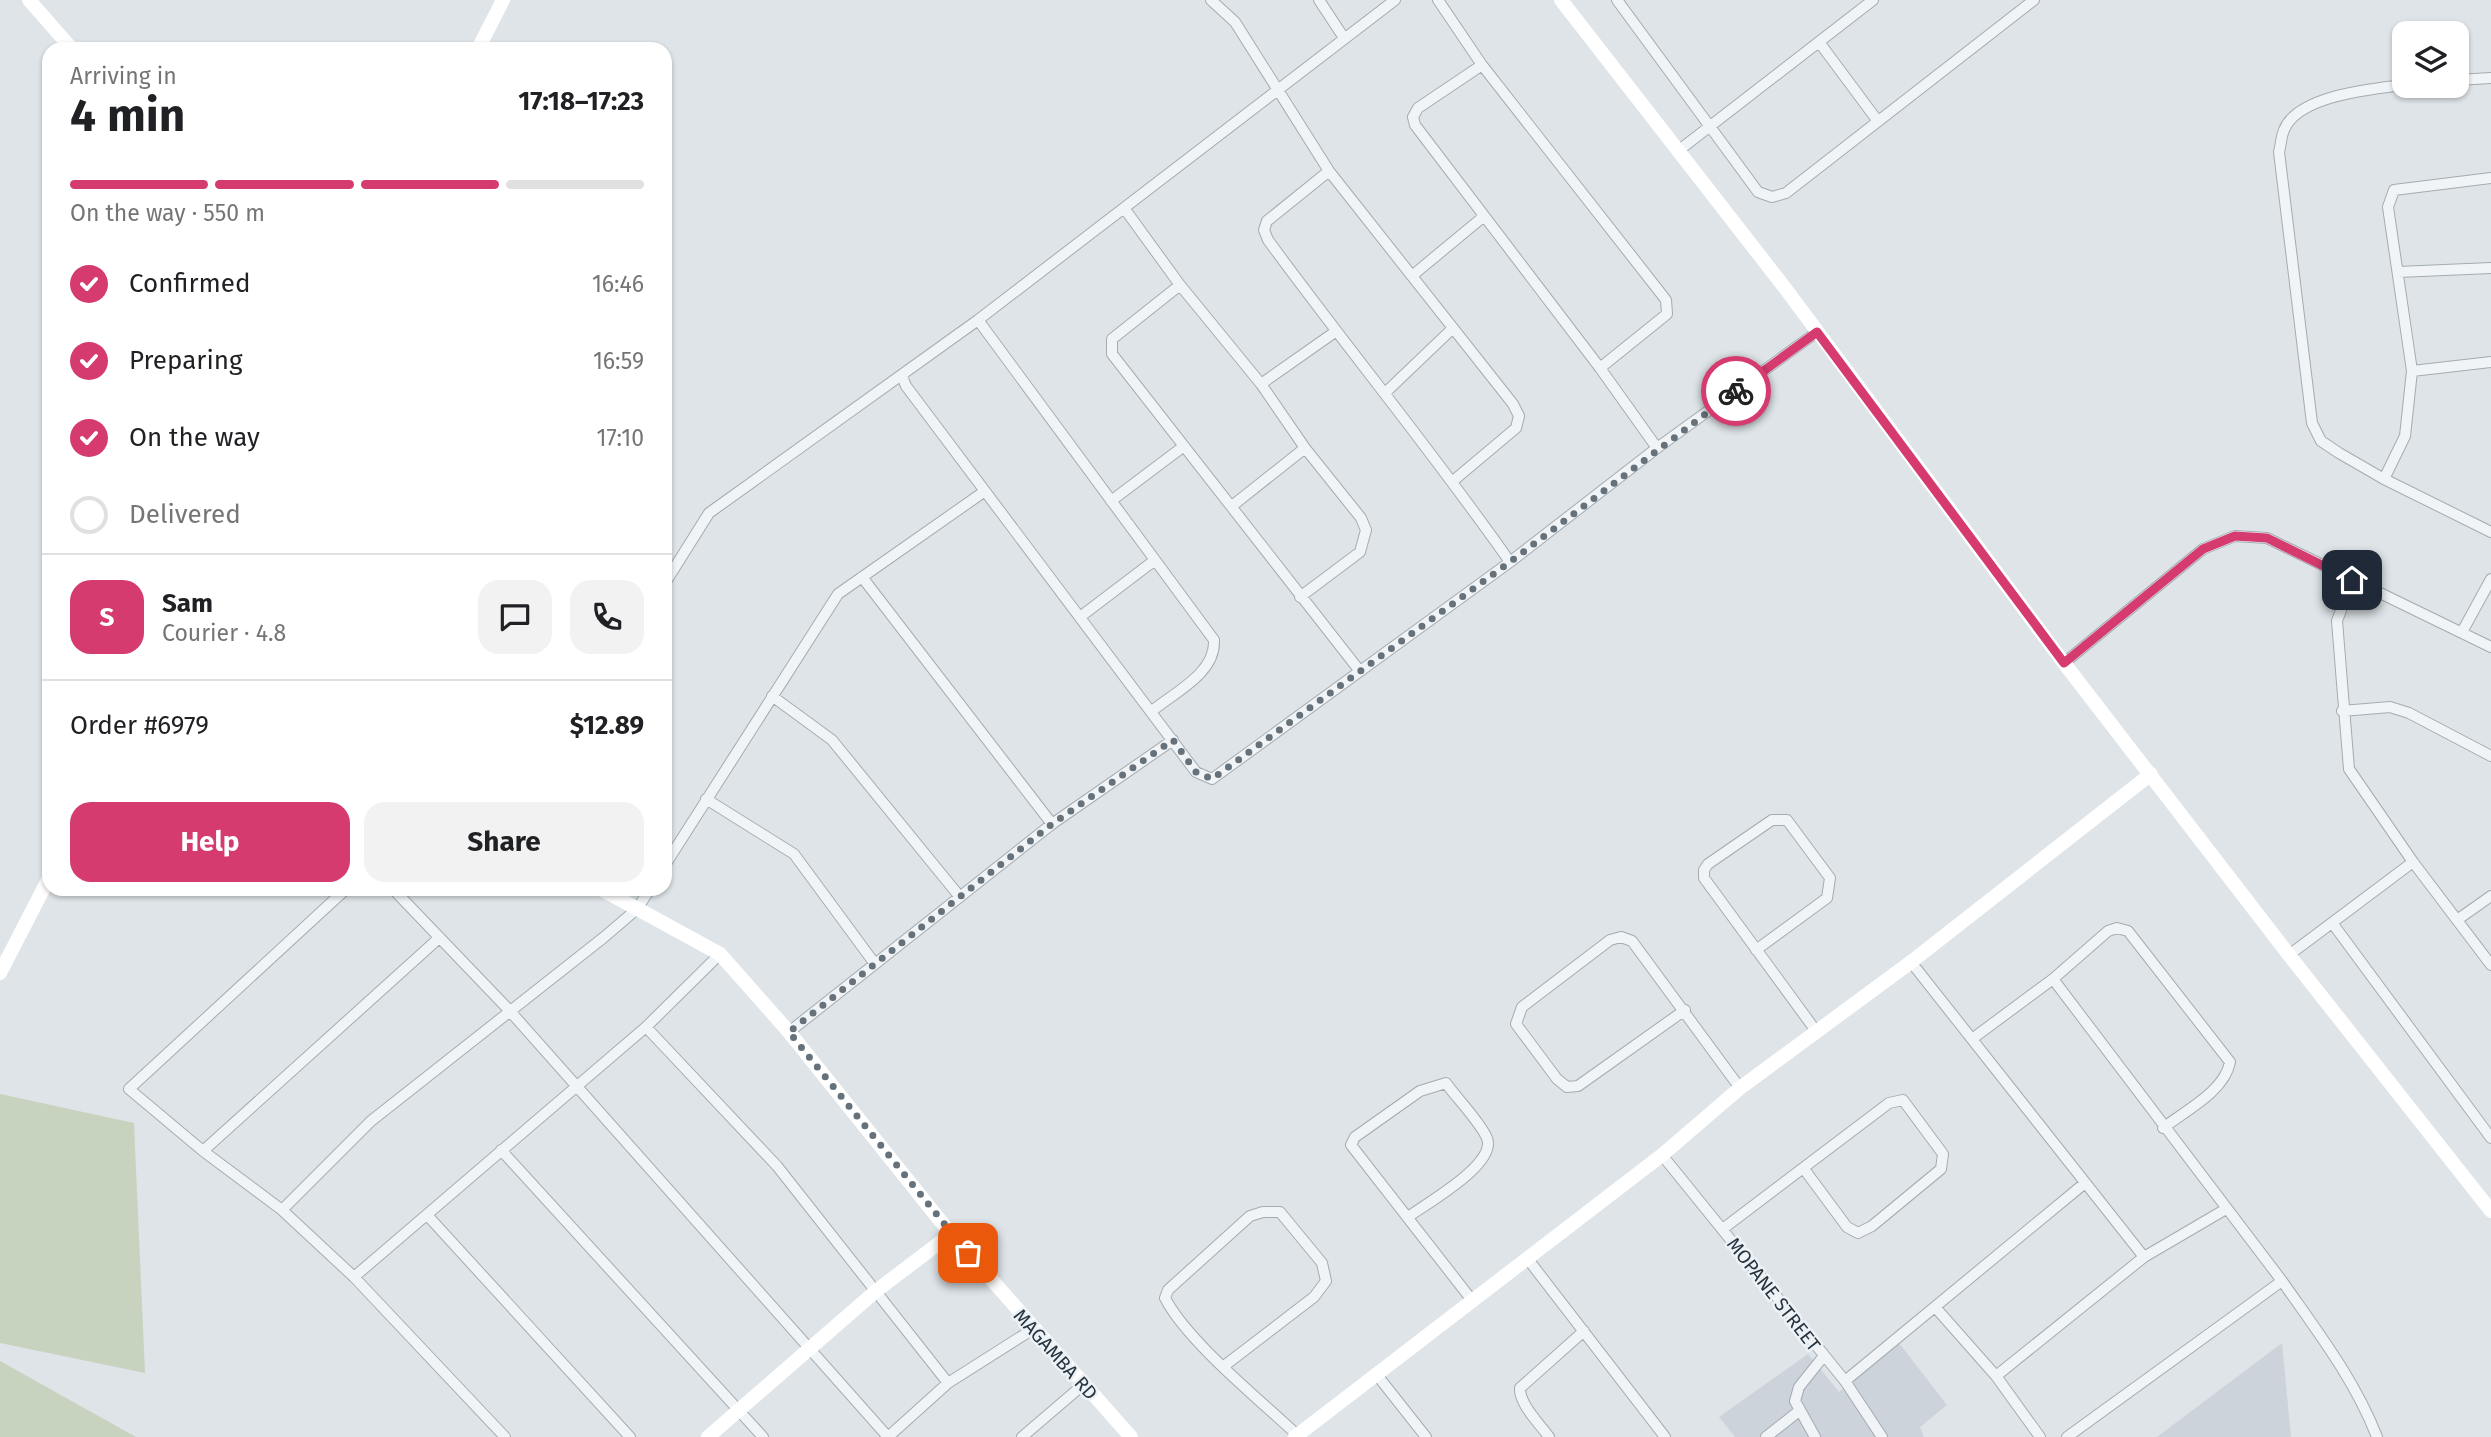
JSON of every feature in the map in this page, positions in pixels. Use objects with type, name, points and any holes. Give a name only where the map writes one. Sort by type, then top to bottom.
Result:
[{"type":"street","points":[[29,0],[66,42]]},
{"type":"street","points":[[482,42],[503,0]]},
{"type":"street","points":[[1211,0],[1235,22],[1276,92],[1329,171],[1513,404],[1519,416],[1516,428],[1454,481]]},
{"type":"street","points":[[1319,0],[1344,38]]},
{"type":"street","points":[[672,572],[709,513],[902,376],[906,369],[978,320],[1395,0]]},
{"type":"street","points":[[1438,0],[1482,65],[1666,300],[1667,314],[1600,368]]},
{"type":"street","points":[[1561,0],[1817,332],[2064,663],[2288,955],[2491,1211]]},
{"type":"street","points":[[1616,0],[1758,192],[1772,197],[1786,193],[2034,0]]},
{"type":"street","points":[[1678,151],[1874,0]]},
{"type":"street","points":[[1819,42],[1877,120]]},
{"type":"street","points":[[1482,65],[1418,108],[1413,117],[1415,125],[1600,368],[1657,448]]},
{"type":"street","points":[[2469,79],[2491,78]]},
{"type":"street","points":[[2392,87],[2357,91],[2317,103],[2299,113],[2284,128],[2279,152],[2312,423],[2320,441],[2384,479],[2491,532]]},
{"type":"street","points":[[1329,171],[1266,221],[1264,230],[1268,240],[1335,332],[1454,481],[1510,562]]},
{"type":"street","points":[[2384,479],[2405,436],[2412,371],[2388,207],[2394,190],[2491,178]]},
{"type":"street","points":[[1124,208],[1180,285],[1261,384],[1305,448],[1361,518],[1366,530],[1360,552],[1300,597]]},
{"type":"street","points":[[1413,275],[1483,217]]},
{"type":"street","points":[[2398,272],[2491,268]]},
{"type":"street","points":[[1180,285],[1112,339],[1112,354],[1359,670]]},
{"type":"street","points":[[978,320],[1214,640],[1215,652],[1206,668],[1152,711]]},
{"type":"street","points":[[1385,393],[1452,329]]},
{"type":"street","points":[[1261,384],[1335,332]]},
{"type":"street","points":[[902,376],[906,386],[1196,772],[1212,779],[1510,562],[1657,448],[1817,332]]},
{"type":"street","points":[[2412,371],[2491,362]]},
{"type":"street","points":[[1111,501],[1184,446]]},
{"type":"street","points":[[1232,506],[1305,448]]},
{"type":"street","points":[[672,854],[838,594],[985,491]]},
{"type":"street","points":[[2064,663],[2203,549],[2235,536],[2267,538],[2491,647]]},
{"type":"street","points":[[1080,617],[1155,560]]},
{"type":"street","points":[[862,577],[1052,824]]},
{"type":"street","points":[[2462,632],[2491,579]]},
{"type":"street","points":[[2352,580],[2337,621],[2342,711],[2349,769],[2413,862],[2491,965]]},
{"type":"street","points":[[772,696],[832,740],[960,897]]},
{"type":"street","points":[[2342,711],[2390,706],[2409,713],[2491,756]]},
{"type":"street","points":[[789,1032],[1052,824],[1173,740]]},
{"type":"street","points":[[1224,1366],[1314,1297],[1326,1281],[1322,1263],[1280,1212],[1263,1212],[1250,1216],[1168,1290],[1165,1298],[1172,1313],[1224,1366],[1296,1436],[1662,1154],[1740,1088],[1911,962],[2151,774]]},
{"type":"street","points":[[706,799],[794,854],[875,964]]},
{"type":"street","points":[[1756,950],[1827,898],[1831,886],[1830,878],[1787,820],[1772,820],[1704,870],[1704,878],[1756,950],[1816,1031]]},
{"type":"street","points":[[2288,955],[2413,862]]},
{"type":"street","points":[[0,973],[42,892]]},
{"type":"street","points":[[338,896],[129,1088],[203,1151],[282,1210],[354,1278],[505,1437]]},
{"type":"street","points":[[399,896],[509,1010],[888,1437],[948,1383],[1033,1329]]},
{"type":"street","name":"MAGAMBA RD","points":[[614,896],[720,954],[789,1032],[951,1234],[1131,1437]]},
{"type":"street","points":[[282,1210],[371,1121],[637,909],[645,896]]},
{"type":"street","points":[[2458,920],[2491,896]]},
{"type":"street","points":[[2333,924],[2491,1138]]},
{"type":"street","points":[[1972,1039],[2053,979],[2108,931],[2117,928],[2128,931],[2230,1062],[2220,1084],[2163,1128]]},
{"type":"street","points":[[1685,1010],[1578,1086],[1567,1087],[1557,1079],[1516,1024],[1522,1007],[1611,940],[1621,937],[1632,941],[1685,1010],[1740,1088]]},
{"type":"street","points":[[203,1151],[438,939]]},
{"type":"street","points":[[354,1278],[646,1027],[720,954]]},
{"type":"street","points":[[1911,962],[2144,1257]]},
{"type":"street","points":[[2053,979],[2163,1128],[2282,1281],[2333,1355],[2367,1411],[2376,1437]]},
{"type":"street","points":[[646,1027],[778,1166],[948,1383]]},
{"type":"street","points":[[1408,1217],[1480,1165],[1488,1152],[1488,1138],[1446,1083],[1420,1091],[1355,1137],[1351,1145],[1471,1299]]},
{"type":"street","points":[[1724,1228],[1804,1169],[1872,1113],[1889,1103],[1903,1100],[1943,1154],[1941,1169],[1872,1226],[1858,1233],[1847,1227],[1804,1169]]},
{"type":"street","points":[[501,1150],[762,1437]]},
{"type":"street","name":"MOPANE STREET","points":[[1662,1154],[1844,1381],[1882,1437]]},
{"type":"street","points":[[1844,1381],[2085,1183]]},
{"type":"street","points":[[1996,1376],[2144,1257],[2226,1209]]},
{"type":"street","points":[[428,1216],[631,1437]]},
{"type":"street","points":[[708,1437],[876,1291],[951,1234]]},
{"type":"street","points":[[1527,1258],[1665,1437]]},
{"type":"street","points":[[2067,1437],[2282,1281]]},
{"type":"street","points":[[1935,1307],[1996,1376],[2040,1437]]},
{"type":"street","points":[[1549,1437],[1527,1406],[1520,1394],[1520,1388],[1584,1331]]},
{"type":"street","points":[[1815,1437],[1798,1412],[1795,1401],[1799,1387],[1823,1357]]},
{"type":"street","points":[[1377,1375],[1426,1437]]},
{"type":"street","points":[[1022,1437],[1084,1384]]},
{"type":"street","points":[[1766,1437],[1798,1412]]},
{"type":"shaded area","points":[[1899,1343],[1947,1405],[1920,1427],[1924,1437],[1735,1437],[1719,1417],[1808,1354],[1839,1392]]},
{"type":"shaded area","points":[[2282,1343],[2291,1437],[2157,1437]]},
{"type":"green space","points":[[0,1094],[134,1123],[145,1373],[0,1343]]},
{"type":"green space","points":[[0,1361],[136,1437],[0,1437]]},
{"type":"way so far","points":[[968,1253],[789,1032],[1052,824],[1173,740],[1196,772],[1212,779],[1510,562],[1657,448],[1736,391]]},
{"type":"route","points":[[1736,391],[1817,332],[2064,663],[2203,549],[2235,536],[2267,538],[2352,580]]}]
